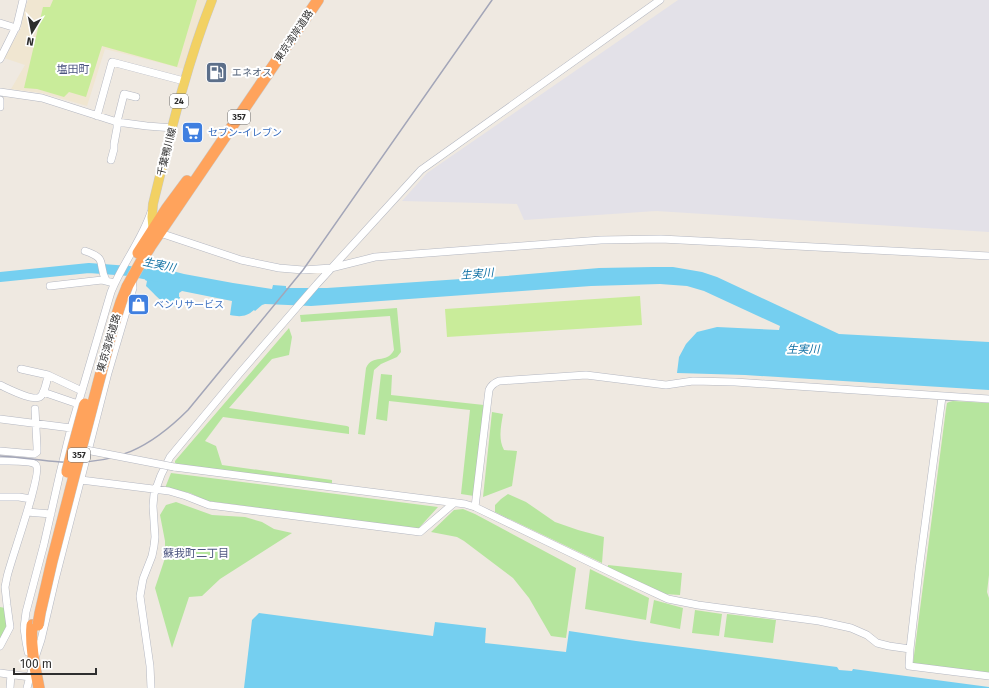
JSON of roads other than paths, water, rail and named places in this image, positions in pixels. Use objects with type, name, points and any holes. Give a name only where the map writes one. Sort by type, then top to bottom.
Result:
[{"type":"highway","name":"東京湾岸道路","points":[[156,231],[207,152],[310,0]]},
{"type":"highway","name":"東京湾岸道路","points":[[77,448],[114,300],[120,286],[136,257],[156,231],[318,0]]},
{"type":"highway","name":"東京湾岸道路","points":[[45,688],[38,650],[36,604],[62,497],[113,326],[129,283],[136,257]]},
{"type":"highway","name":"東京湾岸道路","points":[[38,624],[32,638],[34,661],[39,688]]},
{"type":"main road","name":"千葉鴨川線","points":[[156,231],[152,217],[153,204],[184,81],[195,45],[212,0]]},
{"type":"street","points":[[151,688],[150,666],[140,596],[143,579],[152,556],[156,537],[153,506],[156,490],[170,456],[295,309],[421,170],[660,0]]},
{"type":"street","points":[[0,59],[16,28],[22,1]]},
{"type":"street","points":[[0,23],[16,28]]},
{"type":"street","points":[[97,116],[112,62],[184,81]]},
{"type":"street","points":[[0,92],[42,98],[117,122],[173,128]]},
{"type":"street","points":[[112,160],[117,122],[124,94],[136,97]]},
{"type":"street","points":[[0,100],[0,107]]},
{"type":"street","points":[[34,661],[29,653],[26,642],[24,628],[25,618],[71,428],[115,281],[136,257],[142,233],[150,216],[153,204]]},
{"type":"street","points":[[156,231],[242,260],[280,268],[303,270],[331,268],[375,257],[601,240],[668,239],[989,256]]},
{"type":"street","points":[[85,251],[92,253],[101,261],[103,276],[106,280]]},
{"type":"street","points":[[50,286],[89,281],[115,281]]},
{"type":"street","points":[[38,624],[55,580],[132,288],[129,283]]},
{"type":"street","points":[[21,369],[48,376],[82,391]]},
{"type":"street","points":[[475,508],[488,390],[495,382],[586,375],[666,385],[693,381],[735,382],[989,399]]},
{"type":"street","points":[[0,385],[32,398],[39,398],[42,396],[48,376]]},
{"type":"street","points":[[43,392],[78,404]]},
{"type":"street","points":[[942,397],[909,666],[989,676]]},
{"type":"street","points":[[0,452],[37,452],[35,409]]},
{"type":"street","points":[[0,419],[71,428]]},
{"type":"street","points":[[77,448],[174,467],[465,504],[668,599],[698,605],[819,621],[851,628],[867,635],[877,644],[910,649]]},
{"type":"street","points":[[0,461],[30,462],[38,467],[31,499],[6,577],[3,605],[10,627],[0,646]]},
{"type":"street","points":[[81,480],[169,491],[209,505],[420,532],[454,503]]},
{"type":"street","points":[[0,497],[9,496],[31,499]]},
{"type":"street","points":[[27,512],[51,514]]},
{"type":"street","points":[[27,688],[38,650]]},
{"type":"street","points":[[0,673],[30,677]]},
{"type":"street","points":[[10,688],[11,674]]},
{"type":"water","name":"生実川","points":[[149,265],[184,274],[272,289],[273,285],[286,286],[286,288],[327,288],[599,268],[673,267],[702,272],[717,277],[839,334],[989,342],[989,390],[745,375],[677,373],[679,357],[686,344],[697,332],[717,327],[779,330],[780,326],[704,291],[687,286],[660,284],[591,286],[311,306],[265,304],[248,314],[237,316],[230,315],[232,301],[182,291],[179,293],[180,297],[178,307],[164,302],[146,286],[147,281],[145,280]]},
{"type":"water","points":[[259,613],[433,636],[435,622],[486,628],[485,643],[566,652],[569,631],[837,667],[839,670],[852,671],[853,669],[989,688],[244,688],[252,620]]},
{"type":"waterway","name":"生実川","points":[[0,277],[89,268],[129,271],[159,277]]},
{"type":"railway","points":[[0,456],[61,462],[81,462],[115,457],[146,444],[174,423],[188,410],[303,270],[492,0]]},
{"type":"place","name":"エネオス","points":[[216,73]]},
{"type":"place","name":"セブン-イレブン","points":[[193,133]]},
{"type":"place","name":"ベンリサービス","points":[[139,305]]},
{"type":"district","name":"塩田町","points":[[73,69]]},
{"type":"district","name":"蘇我町二丁目","points":[[196,553]]}]
